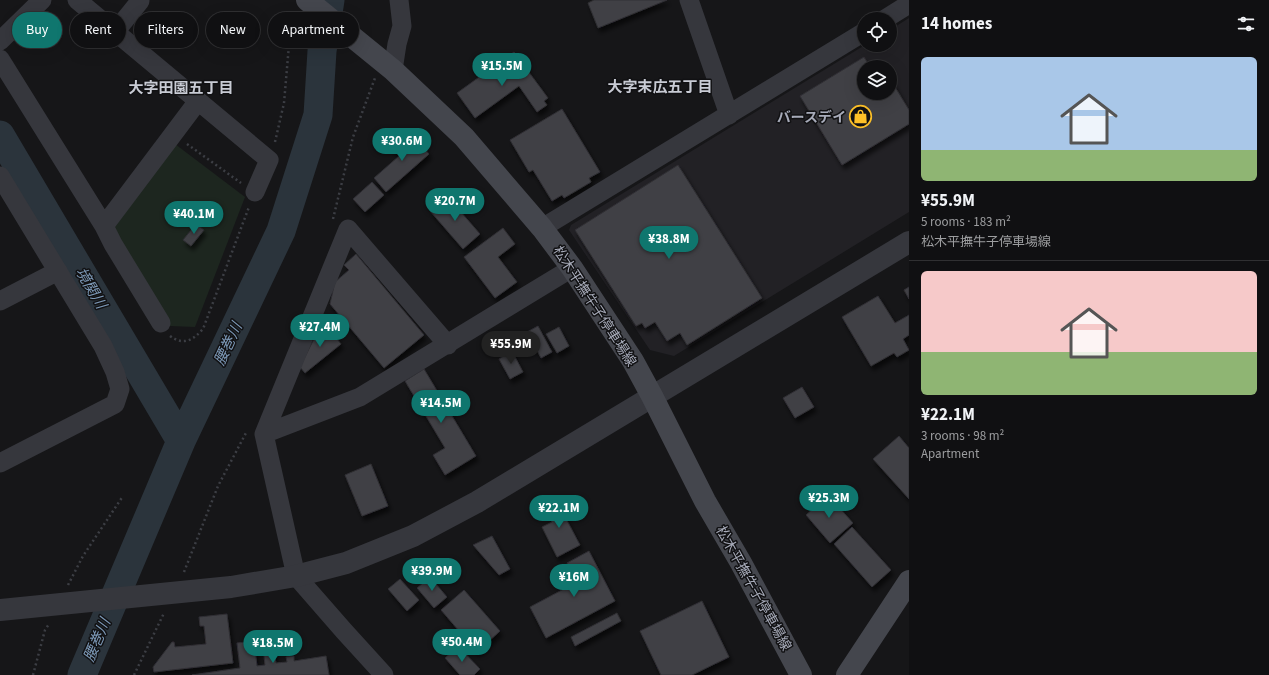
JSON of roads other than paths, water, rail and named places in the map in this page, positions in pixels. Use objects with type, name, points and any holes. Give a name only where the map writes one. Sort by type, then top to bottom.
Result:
[{"type":"main road","name":"松木平撫牛子停車場線","points":[[300,4],[365,46],[388,65],[464,137],[542,228],[572,268],[633,361],[705,501],[741,563],[801,675]]},
{"type":"main road","points":[[847,675],[909,581]]},
{"type":"street","points":[[0,41],[42,0]]},
{"type":"street","points":[[77,0],[92,12]]},
{"type":"street","points":[[126,19],[140,1],[139,0]]},
{"type":"street","points":[[388,65],[397,44],[402,26],[400,0]]},
{"type":"street","points":[[689,0],[729,115]]},
{"type":"street","points":[[893,12],[903,4]]},
{"type":"street","points":[[542,228],[857,36]]},
{"type":"street","points":[[126,40],[269,160],[251,195]]},
{"type":"street","points":[[0,59],[104,226],[113,244],[161,323]]},
{"type":"street","points":[[104,226],[198,101]]},
{"type":"street","points":[[0,176],[103,346],[115,372],[120,389],[116,404],[0,463]]},
{"type":"street","points":[[384,675],[296,576],[257,430],[348,229],[448,345]]},
{"type":"street","points":[[0,610],[166,594],[296,576],[346,563],[413,536],[477,502],[909,242]]},
{"type":"street","points":[[257,430],[360,397],[448,345],[572,268]]},
{"type":"street","points":[[0,301],[58,271]]},
{"type":"waterway","name":"腰巻川","points":[[82,675],[181,441],[281,231],[318,115],[322,51],[330,0]]},
{"type":"waterway","name":"境関川","points":[[0,135],[181,441]]},
{"type":"place","name":"バースデイ","points":[[861,117]]},
{"type":"district","name":"大字末広五丁目","points":[[660,87]]},
{"type":"district","name":"大字田園五丁目","points":[[181,88]]}]
